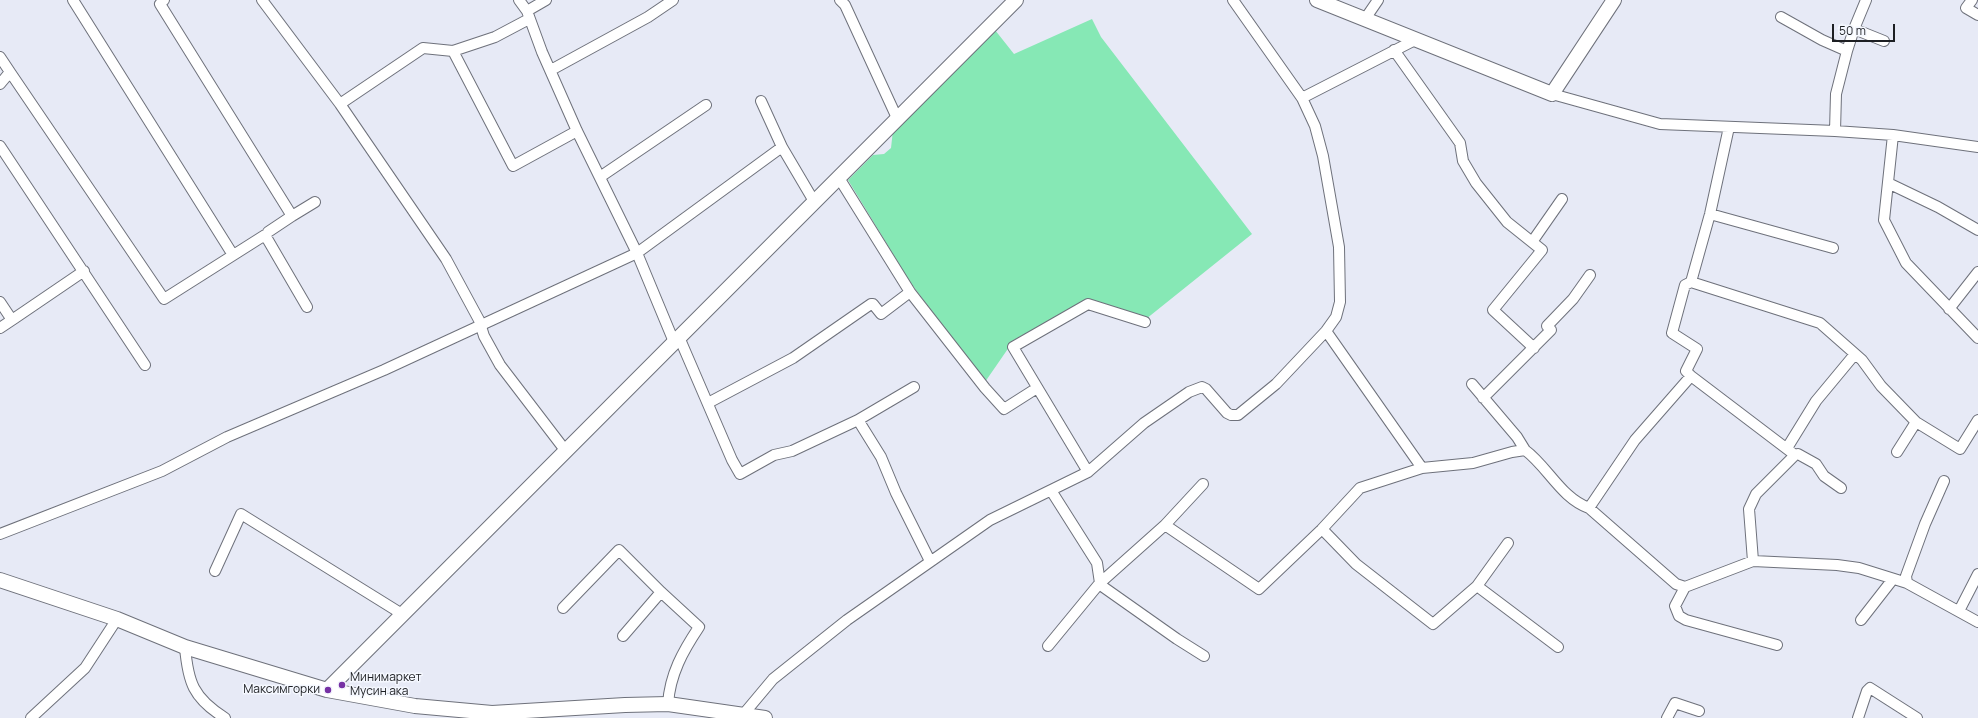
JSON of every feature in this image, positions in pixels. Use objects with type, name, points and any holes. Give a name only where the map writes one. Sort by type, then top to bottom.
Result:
[{"type":"street","points":[[73,0],[121,73],[233,255]]},
{"type":"street","points":[[164,0],[160,4],[292,216]]},
{"type":"street","points":[[262,0],[340,104],[446,259],[500,365],[565,450]]},
{"type":"street","points":[[519,0],[528,15],[577,131],[637,253],[676,340],[708,403],[732,460],[740,474],[774,455],[792,451],[858,420],[914,387]]},
{"type":"street","points":[[340,104],[423,48],[453,51],[495,37],[528,15],[546,0]]},
{"type":"street","points":[[551,70],[648,17],[673,0]]},
{"type":"street","points":[[840,0],[845,5],[897,118]]},
{"type":"street","points":[[327,690],[1016,0]]},
{"type":"street","points":[[742,716],[773,679],[847,620],[990,520],[1052,492],[1088,472],[1144,423],[1197,388],[1202,387],[1206,389],[1227,413],[1231,415],[1238,415],[1276,384],[1326,331],[1336,317],[1340,302],[1339,247],[1323,156],[1315,126],[1302,98],[1233,0]]},
{"type":"street","points":[[1317,0],[1552,94],[1660,124],[1835,131],[1894,135],[1978,147]]},
{"type":"street","points":[[1365,19],[1378,0]]},
{"type":"street","points":[[1552,94],[1614,0]]},
{"type":"street","points":[[1835,131],[1836,94],[1854,29],[1866,0]]},
{"type":"street","points":[[1972,0],[1966,8],[1978,15]]},
{"type":"street","points":[[1781,17],[1822,40],[1847,51]]},
{"type":"street","points":[[1854,29],[1884,41]]},
{"type":"street","points":[[1302,98],[1415,40]]},
{"type":"street","points":[[1394,50],[1460,143],[1463,161],[1476,183],[1507,222],[1542,250],[1493,310],[1534,348]]},
{"type":"street","points":[[453,51],[513,166],[577,131]]},
{"type":"street","points":[[0,56],[164,299],[265,235],[307,307]]},
{"type":"street","points":[[0,84],[10,72]]},
{"type":"street","points":[[761,101],[782,147],[815,202]]},
{"type":"street","points":[[600,177],[706,105]]},
{"type":"street","points":[[1691,282],[1710,214],[1729,127]]},
{"type":"street","points":[[1894,135],[1884,220],[1906,263],[1978,338]]},
{"type":"street","points":[[0,146],[145,365]]},
{"type":"street","points":[[0,534],[162,471],[227,437],[307,404],[481,326],[637,253],[782,147]]},
{"type":"street","points":[[839,178],[910,292],[985,388],[1004,409],[1037,388]]},
{"type":"street","points":[[1888,183],[1938,207],[1978,230]]},
{"type":"street","points":[[1532,242],[1562,199]]},
{"type":"street","points":[[268,232],[315,202]]},
{"type":"street","points":[[1710,214],[1833,248]]},
{"type":"street","points":[[0,328],[84,272]]},
{"type":"street","points":[[1949,309],[1978,272]]},
{"type":"street","points":[[1483,398],[1551,330],[1547,326],[1573,299],[1590,275]]},
{"type":"street","points":[[1841,488],[1824,476],[1816,464],[1798,454],[1795,455],[1686,371],[1697,350],[1672,333],[1685,285],[1691,282],[1820,323],[1862,360],[1881,386],[1916,422],[1960,449],[1978,420]]},
{"type":"street","points":[[708,403],[793,358],[871,304],[873,304],[881,314],[910,292]]},
{"type":"street","points":[[0,302],[12,320]]},
{"type":"street","points":[[1088,472],[1014,347],[1088,304],[1145,322]]},
{"type":"street","points":[[1326,331],[1422,468]]},
{"type":"street","points":[[1787,448],[1816,401],[1855,354]]},
{"type":"street","points":[[1589,508],[1635,440],[1691,376]]},
{"type":"street","points":[[1472,384],[1517,437],[1525,450],[1534,457],[1555,482],[1581,505],[1589,508],[1676,584],[1685,586],[1753,561],[1837,565],[1859,568],[1907,583],[1978,622]]},
{"type":"street","points":[[858,420],[881,457],[896,493],[930,561]]},
{"type":"street","points":[[1897,452],[1916,422]]},
{"type":"street","points":[[1165,525],[1258,589],[1322,529],[1360,488],[1422,468],[1473,463],[1512,452],[1525,450]]},
{"type":"street","points":[[1753,561],[1749,509],[1752,500],[1795,455]]},
{"type":"street","points":[[1907,583],[1906,576],[1925,524],[1944,481]]},
{"type":"street","points":[[1048,646],[1100,583],[1165,525],[1203,484]]},
{"type":"street","points":[[1052,492],[1097,563],[1100,583],[1177,639],[1204,656]]},
{"type":"street","points":[[215,571],[241,514],[402,614]]},
{"type":"street","points":[[1322,529],[1356,564],[1434,624],[1477,586],[1508,543]]},
{"type":"street","points":[[563,608],[619,550],[660,592],[700,627],[679,662],[669,686],[668,704]]},
{"type":"street","points":[[1959,611],[1978,574]]},
{"type":"street","points":[[1862,620],[1893,579]]},
{"type":"street","points":[[0,580],[118,619],[185,647],[327,690],[416,706],[492,713],[544,714],[668,704],[742,716],[765,718]]},
{"type":"street","points":[[1477,586],[1558,647]]},
{"type":"street","points":[[1685,586],[1675,606],[1679,616],[1686,620],[1777,645]]},
{"type":"street","points":[[623,636],[660,592]]},
{"type":"street","points":[[32,718],[85,668],[118,619]]},
{"type":"street","points":[[185,647],[187,672],[193,687],[214,711],[225,718]]},
{"type":"street","points":[[1858,718],[1867,691],[1870,688],[1917,718]]},
{"type":"street","points":[[1667,718],[1675,703],[1699,711]]},
{"type":"green space","points":[[1092,19],[1101,37],[1252,234],[1146,319],[1087,300],[1014,340],[985,382],[910,282],[848,180],[873,155],[884,154],[891,148],[893,130],[995,30],[1014,54]]},
{"type":"place","name":"Минимаркет Мусин ака","points":[[342,685]]},
{"type":"place","name":"Максимгорки","points":[[328,690]]}]
